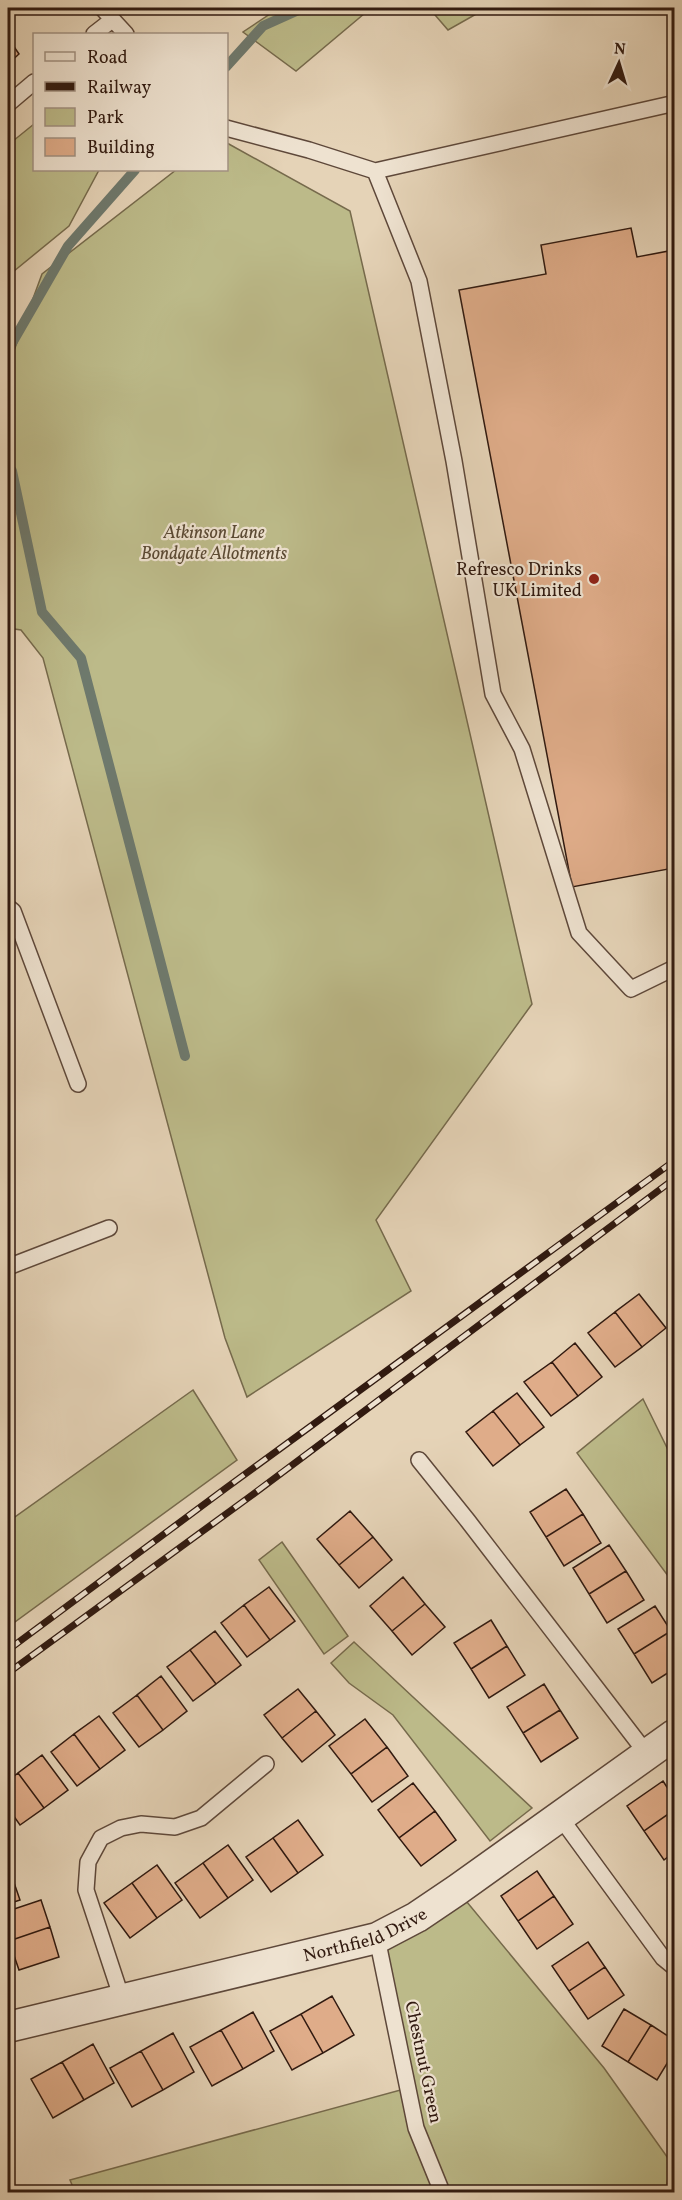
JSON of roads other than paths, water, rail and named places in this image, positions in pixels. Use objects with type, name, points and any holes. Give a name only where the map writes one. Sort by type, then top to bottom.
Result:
[{"type":"street","name":"Northfield Drive","points":[[8,2027],[377,1938],[417,1917],[675,1735]]},
{"type":"lane","points":[[102,8],[125,33]]},
{"type":"lane","points":[[95,33],[112,20]]},
{"type":"lane","points":[[8,104],[33,83]]},
{"type":"lane","points":[[228,129],[309,150],[375,171],[671,104]]},
{"type":"lane","points":[[375,171],[418,281],[454,461],[493,694],[522,749],[579,933],[631,989],[675,968]]},
{"type":"lane","points":[[8,907],[13,911],[78,1084]]},
{"type":"lane","points":[[8,1267],[109,1228]]},
{"type":"lane","points":[[419,1460],[647,1754]]},
{"type":"lane","points":[[122,1999],[86,1890],[88,1862],[101,1838],[122,1828],[141,1824],[175,1827],[201,1818],[266,1764]]},
{"type":"lane","points":[[560,1817],[663,1958],[675,1967]]},
{"type":"lane","name":"Chestnut Green","points":[[377,1938],[417,2128],[442,2193]]},
{"type":"waterway","points":[[228,65],[263,26],[303,8]]},
{"type":"waterway","points":[[8,350],[68,246],[134,171]]},
{"type":"waterway","points":[[8,465],[12,471],[42,612],[81,658],[185,1056]]},
{"type":"railway","points":[[8,1650],[674,1161]]},
{"type":"railway","points":[[8,1673],[248,1498],[674,1179]]},
{"type":"place","name":"Refresco Drinks UK Limited","points":[[594,579]]},
{"type":"park label","name":"Atkinson Lane Bondgate Allotments","points":[[214,542]]}]
